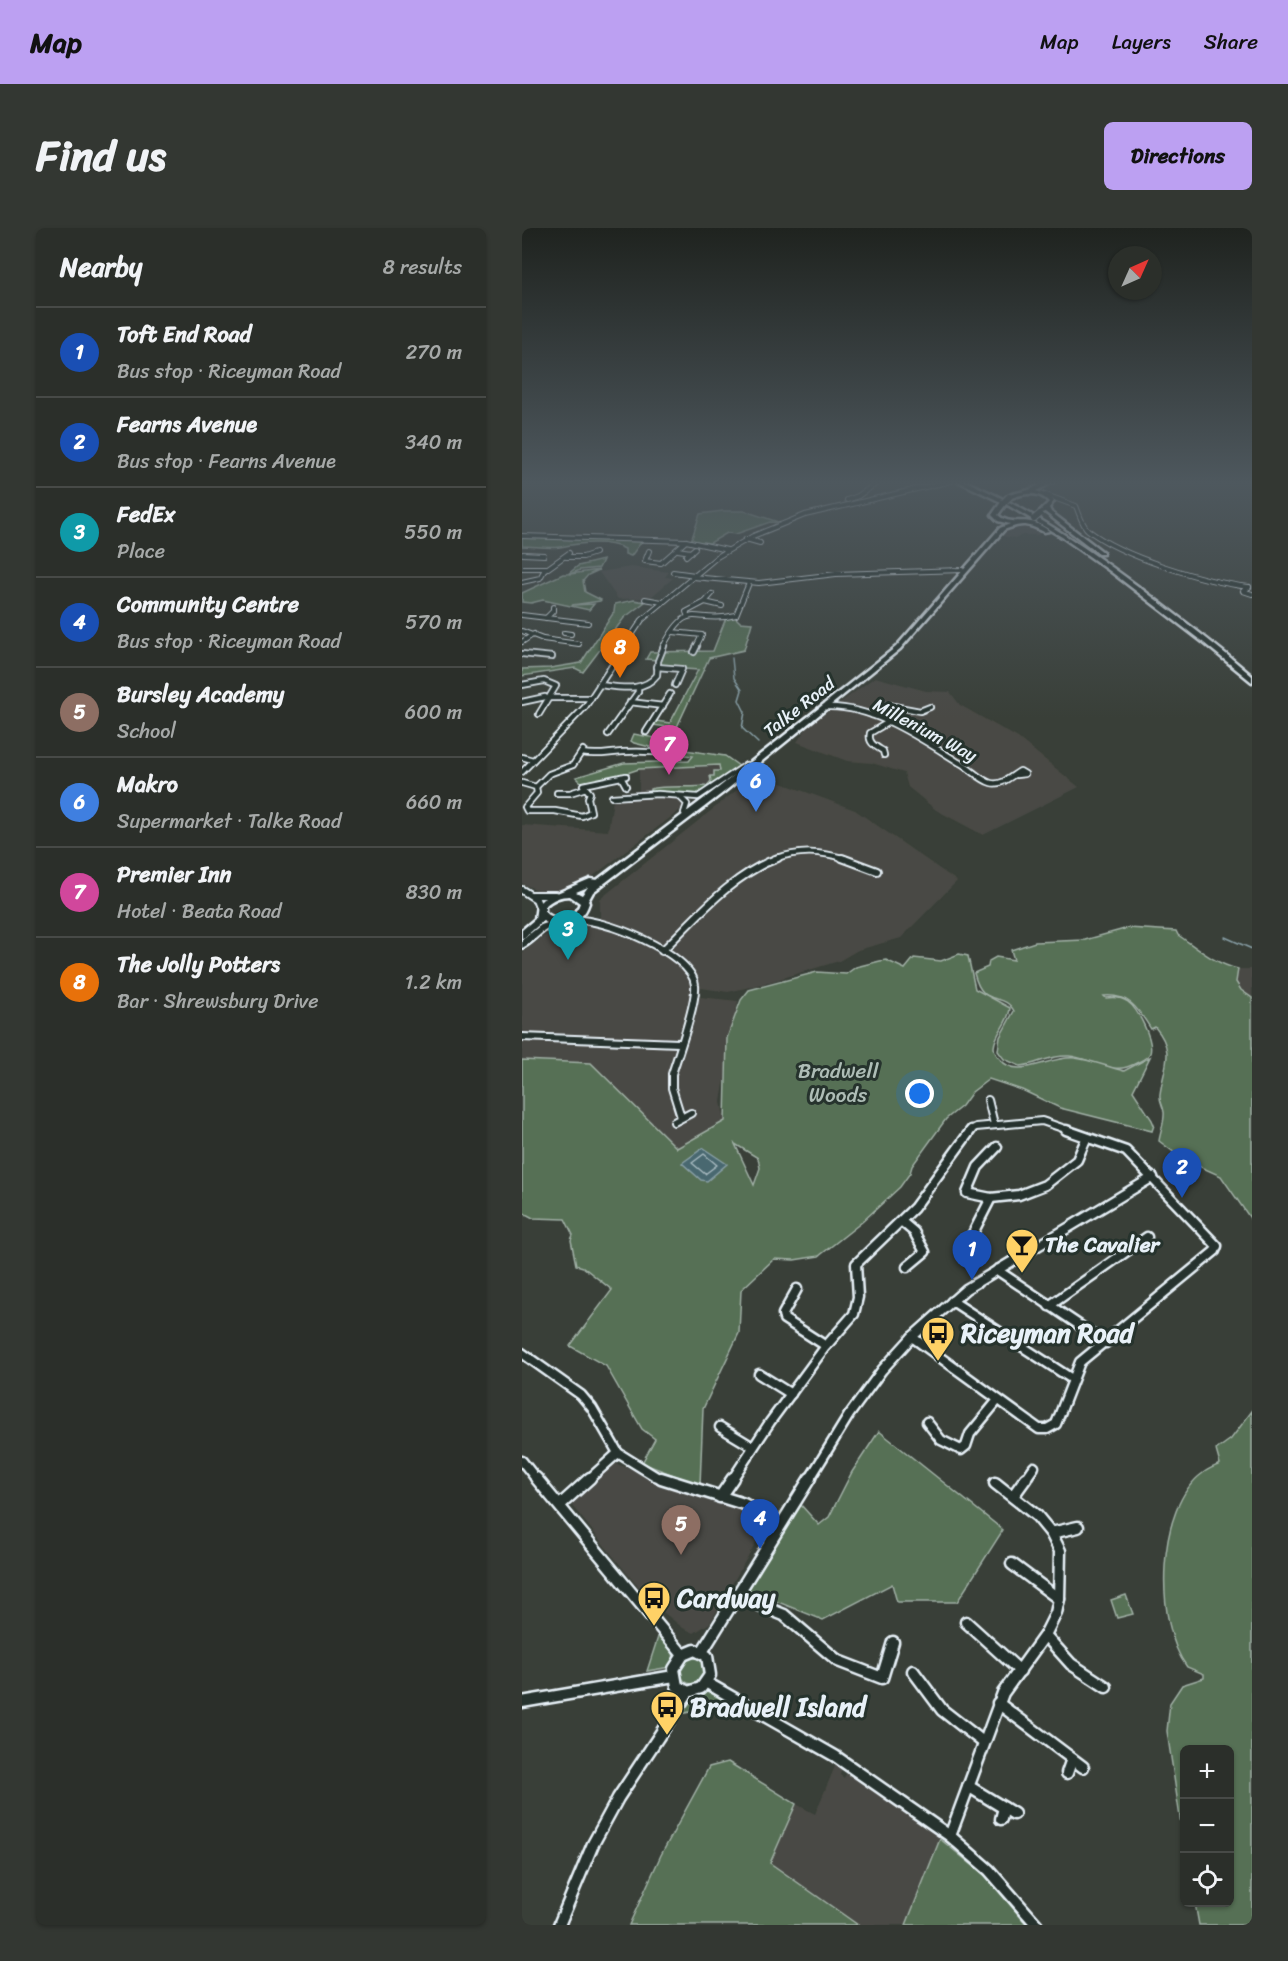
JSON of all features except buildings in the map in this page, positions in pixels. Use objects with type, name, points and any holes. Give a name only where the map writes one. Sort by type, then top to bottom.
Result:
[{"type":"highway","name":"Talke Road","points":[[566,893],[592,882],[684,813],[894,647],[970,560]]},
{"type":"highway","name":"Talke Road","points":[[585,903],[590,890],[722,790],[898,648],[975,560]]},
{"type":"highway","points":[[1090,560],[1154,602]]},
{"type":"highway","points":[[1097,560],[1252,680]]},
{"type":"highway","points":[[1104,560],[1145,590]]},
{"type":"highway","points":[[1109,560],[1252,675]]},
{"type":"highway","points":[[522,935],[536,925],[543,902],[555,895],[566,893],[577,895],[585,903],[580,914],[544,927],[522,945]]},
{"type":"highway","points":[[540,912],[547,920],[563,921]]},
{"type":"street","points":[[522,568],[545,569],[557,566],[562,560]]},
{"type":"street","points":[[644,560],[658,563],[665,560]]},
{"type":"street","points":[[522,772],[591,698],[642,620],[715,560]]},
{"type":"street","points":[[1150,560],[1233,585],[1251,587]]},
{"type":"street","points":[[675,572],[749,583],[797,580],[836,574],[857,575],[937,568],[962,570]]},
{"type":"street","points":[[522,582],[540,578],[545,569]]},
{"type":"street","points":[[599,685],[638,687],[654,681],[662,648],[679,621],[688,617],[722,619],[736,615],[749,583]]},
{"type":"street","points":[[1233,585],[1252,596]]},
{"type":"street","points":[[1244,591],[1251,587]]},
{"type":"street","points":[[688,617],[687,612],[713,595]]},
{"type":"street","points":[[645,599],[662,602]]},
{"type":"street","points":[[705,602],[722,606]]},
{"type":"street","points":[[546,618],[555,606]]},
{"type":"street","points":[[522,612],[546,618],[588,623]]},
{"type":"street","points":[[578,621],[586,613]]},
{"type":"street","points":[[522,631],[543,639],[577,645]]},
{"type":"street","points":[[672,632],[702,635],[694,652]]},
{"type":"street","points":[[524,642],[534,634]]},
{"type":"street","points":[[560,641],[567,634]]},
{"type":"street","points":[[522,654],[549,658]]},
{"type":"street","points":[[526,663],[525,658],[530,655]]},
{"type":"street","points":[[657,667],[682,669],[675,685]]},
{"type":"street","points":[[522,685],[544,681],[555,683],[556,686],[545,698],[539,714]]},
{"type":"street","points":[[608,734],[638,692],[638,687]]},
{"type":"street","points":[[646,732],[670,694]]},
{"type":"street","name":"Millenium Way","points":[[838,697],[838,701],[843,705],[872,715],[993,783],[1016,775]]},
{"type":"street","points":[[522,702],[545,698],[591,698]]},
{"type":"street","points":[[630,702],[663,706]]},
{"type":"street","name":"Millenium Way","points":[[826,707],[843,705]]},
{"type":"street","points":[[872,715],[888,705],[920,711],[930,707]]},
{"type":"street","points":[[884,755],[883,751],[871,743],[868,738],[870,733],[887,723]]},
{"type":"street","points":[[582,786],[590,793],[588,798],[591,812],[582,816],[555,811],[527,811],[525,807],[537,793],[537,787],[549,774],[573,765],[582,752],[598,756],[639,751],[680,755]]},
{"type":"street","points":[[522,757],[533,760]]},
{"type":"street","points":[[612,797],[628,791],[680,797],[700,796],[746,765]]},
{"type":"street","points":[[557,793],[570,793],[582,786],[623,776],[628,791]]},
{"type":"street","points":[[522,783],[537,787]]},
{"type":"street","points":[[680,797],[687,804],[684,813]]},
{"type":"street","points":[[662,951],[747,874],[764,862],[782,854],[812,851],[878,871]]},
{"type":"street","points":[[522,890],[539,903],[540,912]]},
{"type":"street","points":[[529,894],[555,895]]},
{"type":"street","points":[[585,903],[588,916],[594,921],[662,951],[685,964],[696,984],[672,1074],[672,1088],[681,1117]]},
{"type":"street","points":[[563,921],[594,921]]},
{"type":"street","points":[[522,1037],[679,1043]]},
{"type":"street","points":[[988,1100],[994,1124]]},
{"type":"street","points":[[674,1122],[691,1113]]},
{"type":"street","points":[[720,1497],[826,1346],[854,1314],[858,1297],[856,1264],[915,1208],[970,1130],[994,1124],[1042,1121],[1126,1152],[1153,1177],[1217,1246],[1215,1251],[1106,1343],[1080,1362],[1056,1424],[1047,1429],[1039,1429],[912,1337]]},
{"type":"street","points":[[997,1147],[988,1152],[971,1178],[967,1193],[991,1198],[1019,1195],[1045,1185],[1077,1160],[1086,1138]]},
{"type":"street","points":[[702,1652],[849,1415],[882,1370],[912,1337],[952,1301],[997,1270],[1153,1177]]},
{"type":"street","points":[[972,1235],[991,1198]]},
{"type":"street","points":[[901,1221],[914,1232],[925,1252],[907,1267]]},
{"type":"street","points":[[1049,1306],[1147,1237]]},
{"type":"street","points":[[997,1270],[1106,1343]]},
{"type":"street","points":[[796,1293],[783,1314],[784,1319],[826,1346]]},
{"type":"street","points":[[952,1301],[1072,1379]]},
{"type":"street","points":[[522,1353],[581,1395],[592,1408],[618,1453],[655,1476],[744,1504],[780,1525]]},
{"type":"street","points":[[759,1374],[791,1394]]},
{"type":"street","points":[[927,1422],[931,1433],[951,1448],[961,1450],[966,1446],[970,1434],[998,1400]]},
{"type":"street","points":[[720,1427],[753,1447]]},
{"type":"street","points":[[560,1504],[618,1453]]},
{"type":"street","points":[[522,1461],[683,1655]]},
{"type":"street","points":[[1013,1496],[1034,1467]]},
{"type":"street","points":[[950,1836],[998,1703],[1045,1635],[1056,1612],[1059,1599],[1060,1551],[1051,1533],[1037,1516],[994,1483]]},
{"type":"street","points":[[1051,1533],[1078,1527]]},
{"type":"street","points":[[1012,1564],[1059,1599]]},
{"type":"street","points":[[737,1596],[784,1615],[838,1661],[882,1678],[892,1642]]},
{"type":"street","points":[[966,1622],[1020,1671]]},
{"type":"street","points":[[1045,1635],[1071,1664],[1106,1688]]},
{"type":"street","points":[[695,1650],[702,1652],[711,1664],[707,1683],[699,1690],[688,1692],[677,1686],[674,1676],[677,1662],[683,1655],[695,1650]]},
{"type":"street","points":[[913,1671],[942,1710],[983,1742]]},
{"type":"street","points":[[522,1702],[674,1676]]},
{"type":"street","points":[[707,1683],[835,1756],[950,1836],[988,1870],[1037,1925]]},
{"type":"street","points":[[559,1925],[593,1844],[618,1798],[688,1692]]},
{"type":"street","points":[[998,1703],[1083,1767]]},
{"type":"street","points":[[1067,1773],[1072,1759]]},
{"type":"street","points":[[968,1786],[1006,1814]]},
{"type":"shaded area","points":[[631,567],[669,572],[665,577],[673,578],[650,598],[618,599],[599,572]]},
{"type":"shaded area","points":[[875,677],[926,691],[950,692],[960,705],[1018,738],[1079,787],[983,835],[936,810],[908,787],[904,773],[872,763],[847,761],[797,742],[808,726]]},
{"type":"shaded area","points":[[719,766],[720,771],[707,786],[653,788],[650,789],[654,793],[639,794],[639,769]]},
{"type":"shaded area","points":[[757,774],[855,810],[957,881],[901,938],[858,950],[839,961],[763,984],[728,992],[701,988],[700,997],[738,1001],[721,1102],[725,1121],[677,1149],[591,1063],[522,1060],[522,953],[561,926],[580,922],[592,924],[600,917],[600,899]]},
{"type":"shaded area","points":[[656,796],[676,799],[683,804],[683,808],[584,883],[562,890],[543,892],[522,884],[522,825],[608,831],[613,800]]},
{"type":"shaded area","points":[[1238,969],[1252,969],[1252,998],[1241,990],[1236,982]]},
{"type":"shaded area","points":[[613,1463],[683,1492],[734,1506],[760,1522],[764,1528],[710,1623],[694,1633],[683,1628],[663,1612],[634,1582],[569,1502]]},
{"type":"shaded area","points":[[836,1764],[842,1768],[840,1775],[844,1778],[847,1772],[940,1834],[906,1925],[858,1925],[769,1862],[796,1804],[815,1814]]},
{"type":"green space","points":[[603,560],[599,568],[580,570],[570,574],[599,570],[588,575],[583,581],[585,592],[601,600],[572,605],[594,604],[589,610],[543,600],[531,603],[522,602],[522,593],[563,574],[568,574],[578,566]]},
{"type":"green space","points":[[634,600],[645,602],[624,618],[583,672],[575,668],[522,676],[522,669],[550,668],[581,663],[614,612],[615,604]]},
{"type":"green space","points":[[734,616],[740,622],[752,623],[744,650],[709,658],[676,729],[665,747],[725,756],[739,766],[731,774],[696,796],[654,793],[650,789],[707,786],[711,781],[710,776],[714,776],[714,771],[720,771],[719,765],[639,769],[609,779],[582,783],[576,777],[624,763],[689,761],[693,756],[661,752],[662,750],[631,741],[634,734],[660,739],[667,727],[653,725],[656,721],[670,723],[698,670],[657,667],[658,660],[646,659],[650,652],[713,651],[726,618]]},
{"type":"green space","points":[[1128,928],[1176,931],[1178,935],[1206,955],[1238,969],[1236,982],[1241,990],[1252,998],[1252,1225],[1250,1218],[1221,1176],[1183,1159],[1159,1141],[1164,1116],[1160,1096],[1167,1052],[1155,1027],[1151,1029],[1137,1009],[1127,1000],[1120,998],[1128,1002],[1136,1011],[1147,1033],[1151,1048],[1150,1053],[1143,1060],[1130,1066],[1113,1068],[1069,1056],[1055,1057],[1020,1066],[1004,1059],[998,1051],[1000,1037],[1014,1011],[1004,1001],[982,992],[974,973],[988,967],[989,961],[996,957],[1014,960],[1011,950],[1035,942],[1085,940]],"holes":[[[1104,996],[1120,998],[1106,998]]]},
{"type":"green space","name":"Bradwell Woods","points":[[959,954],[968,956],[975,989],[1010,1008],[994,1047],[995,1052],[1007,1065],[1025,1068],[1065,1058],[1075,1058],[1124,1071],[1150,1057],[1133,1091],[1152,1120],[1154,1125],[1152,1131],[1060,1108],[1022,1090],[989,1079],[972,1092],[962,1106],[946,1119],[912,1166],[900,1187],[862,1222],[819,1256],[794,1260],[774,1259],[741,1290],[739,1333],[703,1409],[700,1485],[642,1463],[655,1439],[642,1429],[606,1366],[570,1346],[612,1290],[583,1267],[576,1265],[571,1240],[573,1235],[565,1219],[533,1218],[522,1212],[522,1060],[591,1063],[677,1148],[725,1121],[727,1038],[741,1000],[749,990],[817,972],[846,974],[856,967],[886,960],[905,969],[914,958],[941,961]],"holes":[[[735,1144],[758,1158],[760,1168],[754,1185]]]},
{"type":"green space","points":[[1252,1411],[1252,1925],[1199,1925],[1196,1907],[1234,1907],[1234,1745],[1180,1745],[1180,1817],[1167,1731],[1170,1703],[1182,1685],[1204,1678],[1204,1674],[1187,1667],[1176,1648],[1165,1595],[1165,1566],[1176,1511],[1187,1489],[1203,1473],[1220,1464],[1216,1450],[1231,1439]]},
{"type":"green space","points":[[879,1431],[1003,1530],[957,1602],[897,1602],[892,1584],[823,1620],[748,1590],[800,1504],[819,1525],[829,1517],[852,1472]]},
{"type":"green space","points":[[1126,1595],[1133,1614],[1117,1618],[1111,1600]]},
{"type":"green space","points":[[659,1634],[672,1649],[673,1662],[670,1667],[647,1671]]},
{"type":"green space","points":[[693,1658],[702,1662],[706,1671],[702,1680],[693,1684],[684,1680],[680,1671],[684,1662]]},
{"type":"green space","points":[[704,1687],[729,1701],[728,1704],[680,1714]]},
{"type":"green space","points":[[728,1762],[796,1804],[770,1863],[858,1925],[629,1925],[661,1855],[709,1767]]},
{"type":"green space","points":[[940,1839],[987,1877],[1027,1925],[906,1925]]},
{"type":"water","points":[[703,1148],[727,1164],[707,1181],[701,1180],[682,1163]]},
{"type":"waterway","points":[[732,658],[734,678],[742,690],[739,700],[745,712],[742,728],[758,743]]},
{"type":"waterway","points":[[1225,937],[1252,949]]},
{"type":"place","name":"The Jolly Potters","points":[[620,678]]},
{"type":"place","name":"Premier Inn","points":[[669,775]]},
{"type":"place","name":"Makro","points":[[756,812]]},
{"type":"place","name":"FedEx","points":[[568,960]]},
{"type":"place","name":"Fearns Avenue","points":[[1182,1198]]},
{"type":"place","name":"The Cavalier","points":[[1022,1274]]},
{"type":"place","name":"Toft End Road","points":[[972,1280]]},
{"type":"place","name":"Riceyman Road","points":[[938,1362]]},
{"type":"place","name":"Community Centre","points":[[760,1549]]},
{"type":"place","name":"Bursley Academy","points":[[681,1555]]},
{"type":"place","name":"Cardway","points":[[654,1627]]},
{"type":"place","name":"Bradwell Island","points":[[667,1736]]}]
